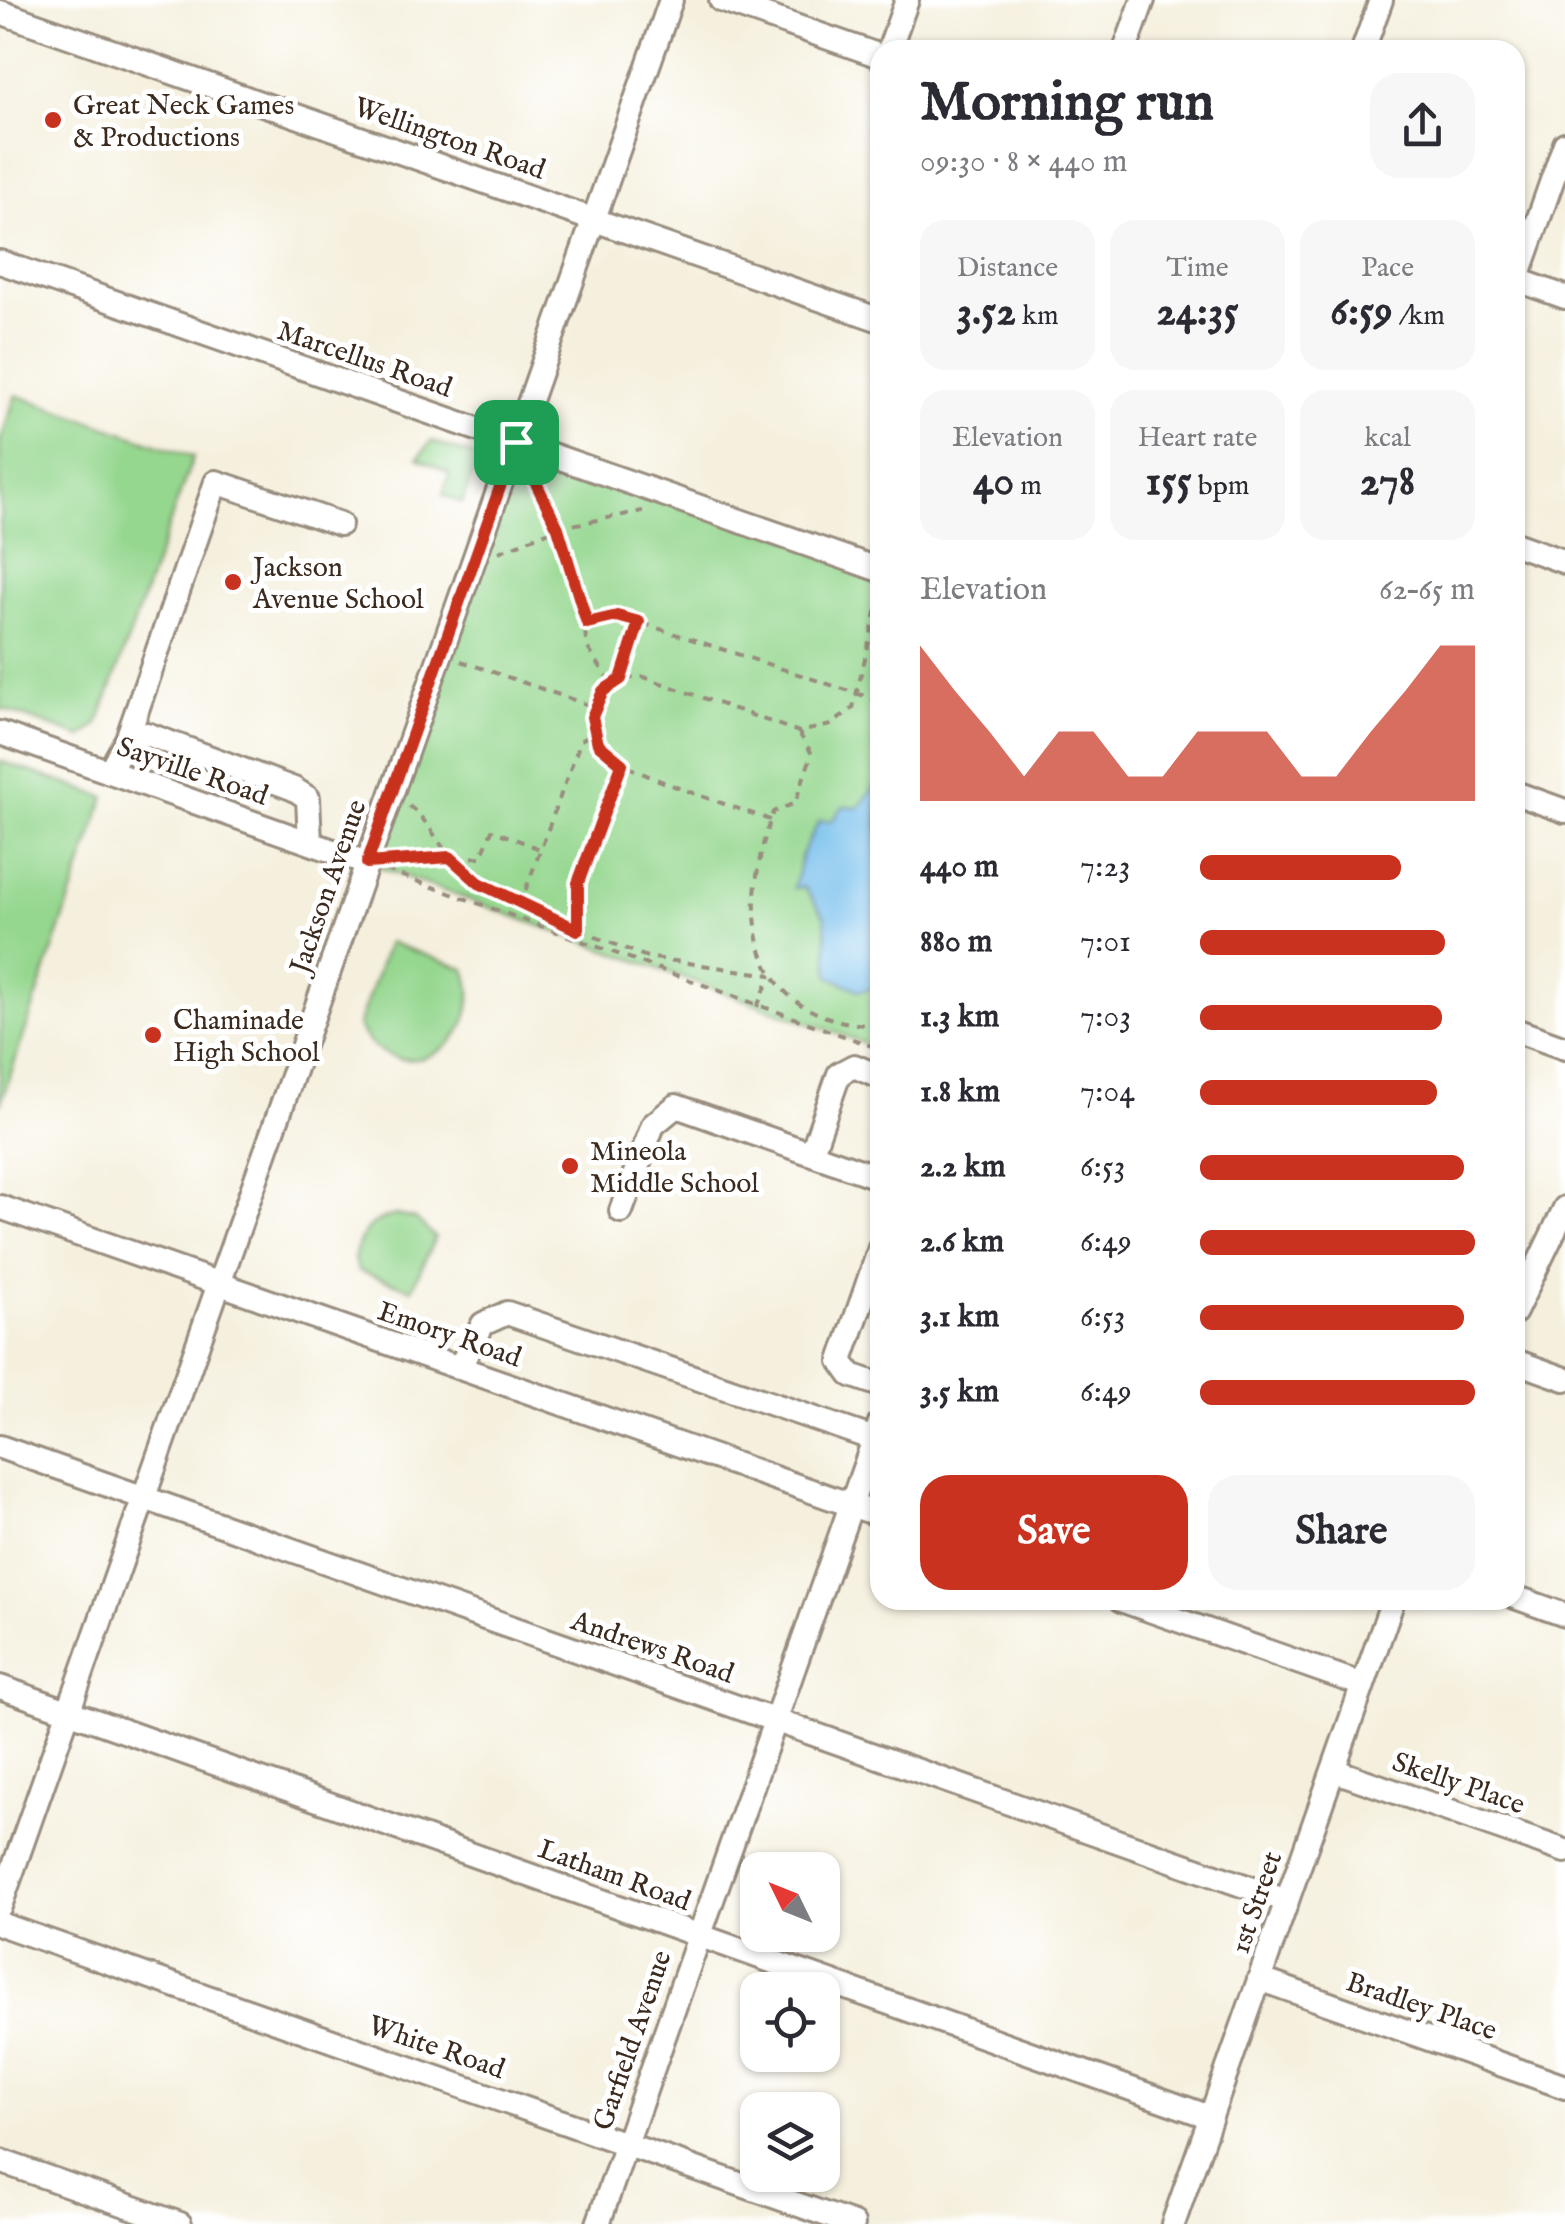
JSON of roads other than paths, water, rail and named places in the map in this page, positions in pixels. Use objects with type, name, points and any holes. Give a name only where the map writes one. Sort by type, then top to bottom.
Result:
[{"type":"street","name":"Jackson Avenue","points":[[0,1906],[671,0]]},
{"type":"street","points":[[722,0],[870,52]]},
{"type":"street","points":[[893,40],[907,0]]},
{"type":"street","points":[[1129,40],[1143,0]]},
{"type":"street","points":[[1367,40],[1381,0]]},
{"type":"street","name":"Wellington Road","points":[[0,12],[870,316]]},
{"type":"street","points":[[1525,255],[1565,144]]},
{"type":"street","name":"Marcellus Road","points":[[0,262],[870,566]]},
{"type":"street","points":[[1525,283],[1565,297]]},
{"type":"street","points":[[109,772],[127,739],[216,482],[340,524]]},
{"type":"street","points":[[1525,548],[1565,562]]},
{"type":"street","name":"Sayville Road","points":[[0,734],[367,863]]},
{"type":"street","points":[[127,739],[148,734],[294,789],[308,798],[310,843]]},
{"type":"street","points":[[1525,796],[1565,810]]},
{"type":"street","points":[[1525,1034],[1565,1048]]},
{"type":"street","points":[[812,1152],[839,1074],[854,1066],[870,1073]]},
{"type":"street","points":[[621,1211],[652,1125],[676,1106],[870,1174]]},
{"type":"street","name":"Emory Road","points":[[0,1207],[870,1511]]},
{"type":"street","points":[[1525,1268],[1565,1208]]},
{"type":"street","points":[[870,1277],[841,1361],[851,1375],[870,1382]]},
{"type":"street","points":[[460,1368],[483,1324],[507,1312],[870,1429]]},
{"type":"street","points":[[1525,1365],[1565,1379]]},
{"type":"street","name":"Andrews Road","points":[[0,1447],[1286,1901]]},
{"type":"street","name":"Garfield Avenue","points":[[598,2224],[870,1452]]},
{"type":"street","points":[[1525,1601],[1565,1615]]},
{"type":"street","points":[[1149,1610],[1362,1685]]},
{"type":"street","name":"1st Street","points":[[1173,2224],[1389,1610]]},
{"type":"street","name":"Latham Road","points":[[0,1687],[1210,2117]]},
{"type":"street","name":"Skelly Place","points":[[1333,1770],[1565,1851]]},
{"type":"street","name":"White Road","points":[[0,1924],[853,2224]]},
{"type":"street","name":"Bradley Place","points":[[1259,1980],[1565,2087]]},
{"type":"street","points":[[0,2161],[180,2224]]},
{"type":"water","points":[[870,793],[870,988],[860,991],[829,976],[825,917],[804,887],[794,888],[802,854],[819,821],[832,821],[843,806],[859,808]]},
{"type":"place","name":"Great Neck Games & Productions","points":[[53,120]]},
{"type":"place","name":"Jackson Avenue School","points":[[233,582]]},
{"type":"place","name":"Chaminade High School","points":[[153,1035]]},
{"type":"place","name":"Mineola Middle School","points":[[570,1166]]}]
